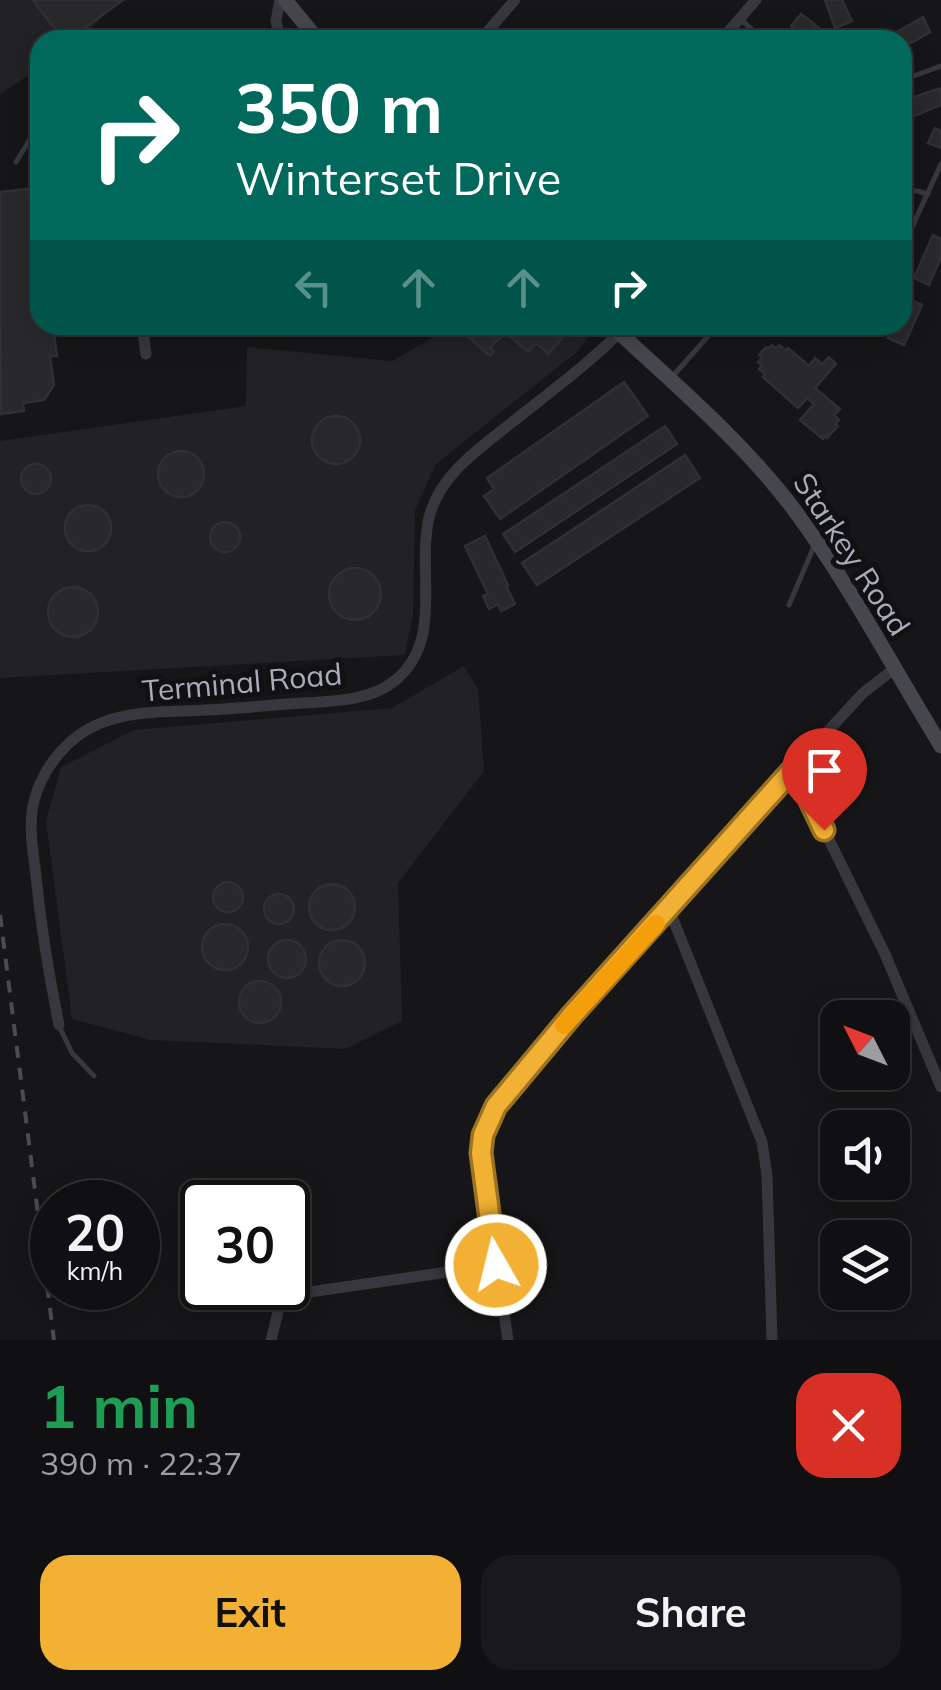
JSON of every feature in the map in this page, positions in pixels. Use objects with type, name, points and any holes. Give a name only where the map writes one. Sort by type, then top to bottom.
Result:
[{"type":"main road","points":[[282,0],[309,30]]},
{"type":"main road","name":"Starkey Road","points":[[621,335],[768,478],[816,541],[941,746]]},
{"type":"street","points":[[278,30],[276,21],[282,0]]},
{"type":"street","points":[[488,30],[514,0]]},
{"type":"street","points":[[731,30],[756,0]]},
{"type":"street","points":[[143,335],[146,354]]},
{"type":"street","name":"Terminal Road","points":[[59,1025],[31,829],[40,784],[60,751],[86,730],[114,718],[346,699],[389,685],[411,664],[424,632],[425,541],[430,515],[444,485],[463,463],[598,354],[611,335]]},
{"type":"street","points":[[508,1340],[481,1160],[483,1135],[496,1106],[572,1015],[794,768],[863,693],[894,668]]},
{"type":"street","points":[[794,768],[885,954],[941,1086]]},
{"type":"street","points":[[669,910],[762,1142],[768,1175],[772,1340]]},
{"type":"street","points":[[310,1288],[496,1265]]},
{"type":"street","points":[[272,1340],[277,1310]]},
{"type":"lane","points":[[740,19],[754,30]]},
{"type":"lane","points":[[912,76],[941,66]]},
{"type":"lane","points":[[16,162],[30,139]]},
{"type":"lane","points":[[912,228],[941,164]]},
{"type":"lane","points":[[912,191],[928,194]]},
{"type":"lane","points":[[670,380],[709,335]]},
{"type":"lane","points":[[790,605],[816,541]]},
{"type":"lane","points":[[59,1025],[72,1054],[94,1076]]},
{"type":"shaded area","points":[[0,0],[120,0],[89,30],[30,30],[30,74],[0,94]]},
{"type":"shaded area","points":[[438,335],[588,335],[578,351],[436,464],[415,510],[413,614],[405,655],[0,678],[0,441],[246,406],[247,347],[392,361]]},
{"type":"shaded area","points":[[464,666],[478,689],[484,771],[398,883],[402,1021],[345,1049],[151,1040],[72,1019],[46,821],[61,767],[134,730],[392,708]]},
{"type":"building","points":[[33,0],[123,0],[82,30],[56,30]]},
{"type":"building","points":[[825,0],[842,0],[852,21],[835,28]]},
{"type":"building","points":[[801,14],[822,30],[796,30],[791,26]]},
{"type":"building","points":[[923,17],[930,32],[912,42],[912,30],[900,30]]},
{"type":"building","points":[[941,88],[941,105],[912,117],[912,98]]},
{"type":"building","points":[[935,128],[941,131],[941,148],[928,143]]},
{"type":"building","points":[[28,189],[30,335],[54,335],[57,356],[50,356],[54,385],[44,400],[23,403],[24,411],[1,414],[0,192]]},
{"type":"building","points":[[933,235],[941,239],[941,257],[929,285],[914,278]]},
{"type":"building","points":[[912,301],[922,305],[912,327]]},
{"type":"building","points":[[466,335],[502,335],[490,348],[494,351],[490,356]]},
{"type":"building","points":[[508,335],[565,335],[548,354],[536,343],[528,352]]},
{"type":"building","points":[[889,335],[908,335],[904,345],[888,338]]},
{"type":"building","points":[[772,345],[788,348],[809,366],[815,358],[822,364],[829,357],[836,364],[815,388],[840,409],[834,415],[838,426],[827,438],[823,439],[800,420],[814,404],[807,398],[798,408],[763,377],[759,355]]},
{"type":"building","points":[[624,382],[648,416],[500,519],[484,496],[494,489],[487,478]]},
{"type":"building","points":[[336,416],[353,423],[360,440],[353,457],[336,464],[319,457],[312,440],[319,423]]},
{"type":"building","points":[[665,426],[677,444],[515,552],[503,534]]},
{"type":"building","points":[[181,451],[197,458],[204,474],[197,490],[181,497],[165,490],[158,474],[165,458]]},
{"type":"building","points":[[685,455],[700,478],[537,585],[522,563]]},
{"type":"building","points":[[36,464],[47,468],[51,479],[47,490],[36,494],[25,490],[21,479],[25,468]]},
{"type":"building","points":[[88,505],[104,512],[111,528],[104,544],[88,551],[72,544],[65,528],[72,512]]},
{"type":"building","points":[[225,522],[236,526],[240,537],[236,548],[225,552],[214,548],[210,537],[214,526]]},
{"type":"building","points":[[485,536],[515,604],[501,611],[498,604],[489,609],[483,596],[488,594],[465,546]]},
{"type":"building","points":[[355,568],[374,575],[381,594],[374,613],[355,620],[336,613],[329,594],[336,575]]},
{"type":"building","points":[[73,587],[91,594],[98,612],[91,630],[73,637],[55,630],[48,612],[55,594]]},
{"type":"building","points":[[228,882],[239,886],[243,897],[239,908],[228,912],[217,908],[213,897],[217,886]]},
{"type":"building","points":[[332,884],[348,891],[355,907],[348,923],[332,930],[316,923],[309,907],[316,891]]},
{"type":"building","points":[[279,894],[290,898],[294,909],[290,920],[279,924],[268,920],[264,909],[268,898]]},
{"type":"building","points":[[225,924],[241,931],[248,947],[241,963],[225,970],[209,963],[202,947],[209,931]]},
{"type":"building","points":[[287,940],[300,946],[306,959],[300,972],[287,978],[274,972],[268,959],[274,946]]},
{"type":"building","points":[[342,940],[358,947],[365,963],[358,979],[342,986],[326,979],[319,963],[326,947]]},
{"type":"building","points":[[260,981],[275,987],[281,1002],[275,1017],[260,1023],[245,1017],[239,1002],[245,987]]},
{"type":"railway","points":[[0,915],[54,1340]]},
{"type":"slow traffic","points":[[564,1025],[656,924]]},
{"type":"route","points":[[496,1265],[481,1153],[483,1135],[496,1106],[572,1015],[794,768],[824,830]]}]
